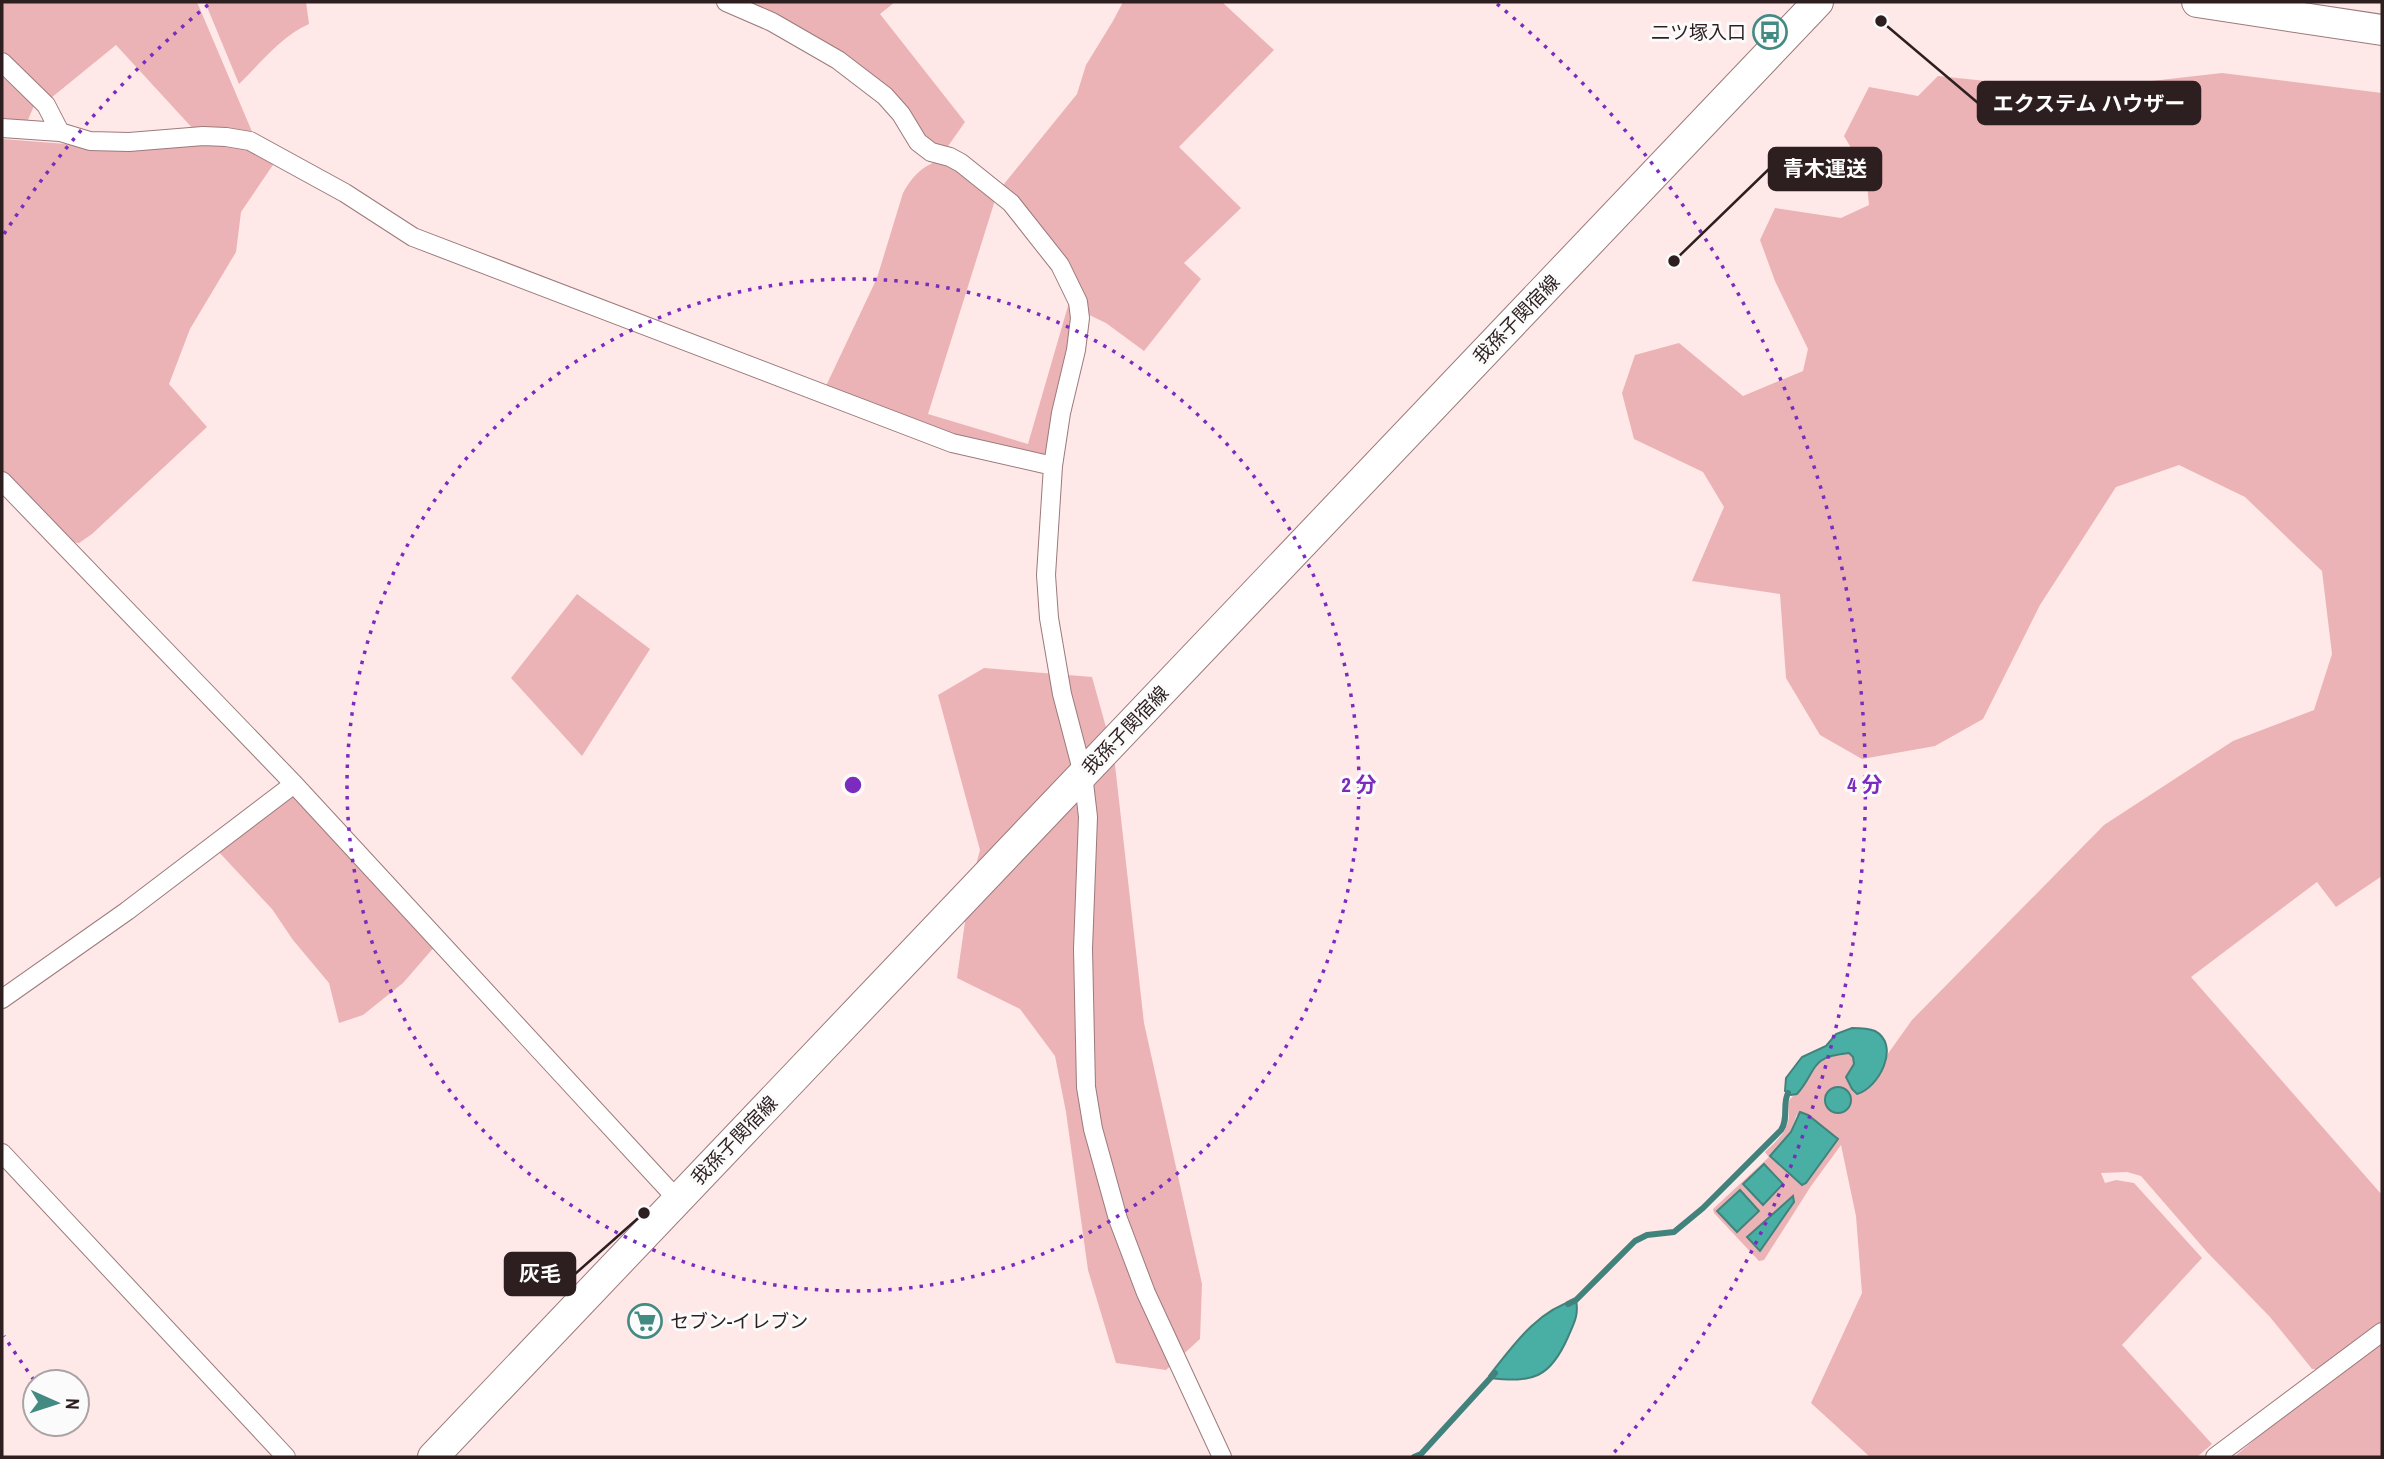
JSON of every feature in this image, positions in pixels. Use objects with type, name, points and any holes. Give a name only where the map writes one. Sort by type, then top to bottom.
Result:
[{"type":"main road","name":"我孫子関宿線","points":[[433,1457],[1818,2]]},
{"type":"main road","points":[[2197,2],[2382,30]]},
{"type":"street","points":[[726,2],[772,22],[838,60],[885,96],[901,114],[918,142],[931,152],[961,163],[1011,203],[1060,265],[1078,302],[1080,318],[1076,350],[1061,413],[1053,466],[1046,575],[1049,618],[1062,694],[1083,774],[1088,817],[1083,949],[1086,1087],[1093,1129],[1118,1219],[1146,1293],[1222,1457]]},
{"type":"street","points":[[2,62],[47,105],[61,132]]},
{"type":"street","points":[[2,128],[61,132],[90,141],[129,142],[226,136],[250,141],[345,193],[413,237],[952,443],[1053,466]]},
{"type":"street","points":[[2,481],[294,784],[677,1199]]},
{"type":"street","points":[[2,999],[127,911],[294,784]]},
{"type":"street","points":[[2,1153],[286,1457]]},
{"type":"street","points":[[2215,1457],[2382,1332]]},
{"type":"shaded area","points":[[2,2],[197,2],[253,134],[196,132],[116,45],[51,98],[2,50]]},
{"type":"shaded area","points":[[205,2],[306,2],[309,24],[280,43],[239,84]]},
{"type":"shaded area","points":[[738,2],[895,2],[880,14],[965,122],[946,149],[932,146],[899,106]]},
{"type":"shaded area","points":[[1123,2],[1222,2],[1274,50],[1179,147],[1241,208],[1184,263],[1201,279],[1144,351],[1106,323],[1083,312],[1000,189],[1077,94],[1086,65]]},
{"type":"shaded area","points":[[2222,73],[2382,93],[2382,876],[2336,907],[2317,882],[2191,977],[2382,1195],[2382,1321],[2323,1369],[2312,1369],[2270,1317],[2207,1252],[2141,1176],[2127,1172],[2101,1173],[2105,1183],[2116,1180],[2134,1183],[2202,1258],[2122,1345],[2212,1444],[2197,1457],[1870,1457],[1811,1403],[1862,1293],[1856,1216],[1841,1145],[1811,1186],[1764,1260],[1759,1261],[1713,1209],[1769,1157],[1765,1152],[1787,1125],[1790,1099],[1800,1091],[1818,1064],[1839,1054],[1849,1053],[1854,1064],[1846,1077],[1860,1093],[1912,1020],[2104,825],[2233,741],[2314,710],[2332,654],[2322,571],[2245,497],[2179,465],[2116,487],[2040,605],[1983,719],[1935,746],[1862,759],[1820,735],[1786,678],[1780,594],[1692,581],[1724,507],[1703,472],[1634,439],[1622,393],[1635,355],[1679,343],[1743,396],[1803,371],[1808,349],[1775,281],[1760,240],[1775,208],[1841,218],[1869,205],[1866,173],[1844,136],[1869,87],[1918,96],[1938,76],[2072,90]],"holes":[[[1797,1114],[1804,1185],[1770,1156],[1791,1131]],[[1794,1202],[1760,1251],[1747,1237]]]},
{"type":"shaded area","points":[[2,76],[34,106],[27,122],[2,119]]},
{"type":"shaded area","points":[[2,139],[92,146],[239,144],[277,159],[241,212],[236,252],[190,329],[169,384],[207,427],[79,543],[49,525],[2,471]]},
{"type":"shaded area","points":[[938,161],[948,162],[996,197],[928,414],[1028,444],[1070,299],[1075,317],[1049,458],[957,439],[826,386],[877,278],[903,193],[918,173]]},
{"type":"shaded area","points":[[577,594],[650,649],[582,756],[511,678]]},
{"type":"shaded area","points":[[984,668],[1092,677],[1114,756],[1144,1023],[1202,1284],[1200,1339],[1166,1370],[1116,1363],[1088,1270],[1066,1112],[1055,1056],[1020,1009],[957,978],[970,887],[980,850],[938,695]]},
{"type":"shaded area","points":[[296,793],[436,945],[403,983],[363,1015],[339,1023],[329,983],[293,940],[272,909],[217,850]]},
{"type":"shaded area","points":[[2382,1334],[2382,1457],[2234,1457]]},
{"type":"water","points":[[1852,1028],[1875,1031],[1883,1037],[1887,1056],[1873,1084],[1857,1094],[1852,1089],[1846,1077],[1854,1064],[1849,1053],[1820,1061],[1797,1094],[1791,1095],[1785,1091],[1786,1078],[1802,1057],[1826,1046],[1836,1034]]},
{"type":"water","points":[[1838,1087],[1847,1091],[1851,1100],[1847,1109],[1838,1113],[1829,1109],[1825,1100],[1829,1091]]},
{"type":"water","points":[[1800,1112],[1808,1115],[1838,1139],[1802,1185],[1770,1156],[1791,1132]]},
{"type":"water","points":[[1764,1164],[1783,1184],[1763,1205],[1743,1184]]},
{"type":"water","points":[[1740,1190],[1759,1211],[1737,1232],[1717,1211]]},
{"type":"water","points":[[1793,1196],[1794,1202],[1760,1251],[1747,1237]]},
{"type":"water","points":[[1576,1300],[1576,1315],[1572,1327],[1561,1351],[1547,1369],[1529,1378],[1490,1378],[1507,1353],[1537,1321],[1562,1305]]},
{"type":"waterway","points":[[1568,1304],[1576,1300],[1635,1241],[1647,1235],[1674,1232],[1703,1208],[1781,1130],[1785,1121],[1788,1093]]},
{"type":"waterway","points":[[1414,1457],[1421,1454],[1495,1373]]},
{"type":"place","name":"エクステム ハウザー","points":[[1881,21]]},
{"type":"place","name":"二ツ塚入口","points":[[1770,32]]},
{"type":"place","name":"青木運送","points":[[1674,261]]},
{"type":"place","name":"灰毛","points":[[644,1213]]},
{"type":"place","name":"セブン-イレブン","points":[[645,1321]]}]
